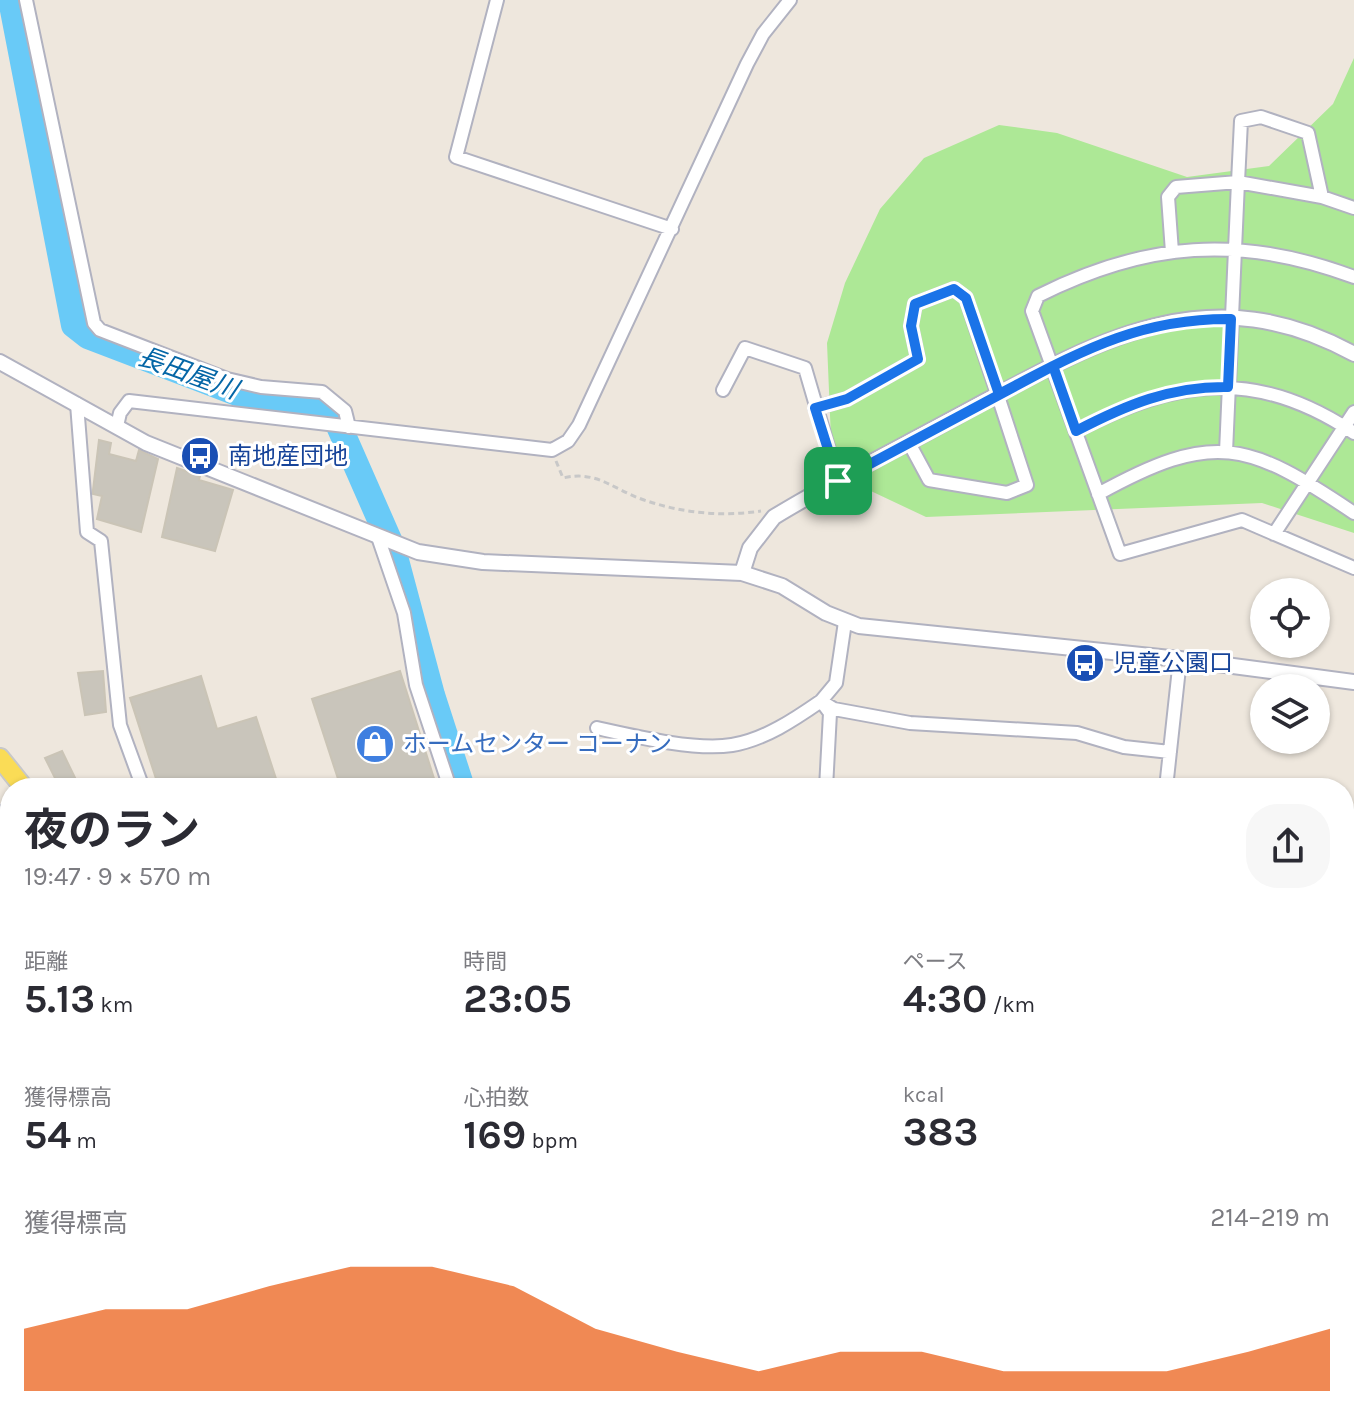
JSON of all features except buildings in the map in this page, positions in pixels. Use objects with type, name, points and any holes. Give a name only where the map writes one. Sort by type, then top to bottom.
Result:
[{"type":"main road","points":[[0,761],[15,778]]},
{"type":"street","points":[[26,0],[94,323],[100,330],[227,379],[261,387],[322,392],[345,411],[347,427]]},
{"type":"street","points":[[497,0],[456,157],[672,229]]},
{"type":"street","points":[[117,426],[120,413],[129,401],[552,450],[568,441],[579,425],[747,64],[763,34],[790,0]]},
{"type":"street","points":[[1226,452],[1241,121],[1261,117],[1308,133],[1322,197]]},
{"type":"street","points":[[1172,252],[1168,197],[1176,187],[1238,182],[1322,197],[1354,208]]},
{"type":"street","points":[[1354,277],[1291,257],[1235,249],[1172,252],[1089,270],[1038,296],[1032,311],[1120,554],[1242,520],[1354,568]]},
{"type":"street","points":[[815,408],[847,399],[918,359],[911,326],[915,304],[954,289],[966,298],[1027,485],[1007,493],[929,480],[909,443]]},
{"type":"street","points":[[742,573],[750,548],[762,529],[785,511],[1105,339],[1146,327],[1201,319],[1231,319],[1284,325],[1354,354]]},
{"type":"street","points":[[723,390],[745,348],[805,368],[838,481]]},
{"type":"street","points":[[0,362],[146,443],[404,547],[454,560],[742,573],[782,586],[845,622],[1180,659],[1354,682]]},
{"type":"street","points":[[1076,431],[1148,397],[1181,390],[1228,387],[1295,401],[1349,430]]},
{"type":"street","points":[[77,404],[87,532],[101,541],[120,725],[139,778]]},
{"type":"street","points":[[1274,534],[1308,481],[1349,430],[1354,412]]},
{"type":"street","points":[[1098,494],[1175,457],[1226,452],[1258,458],[1308,481],[1354,513]]},
{"type":"street","points":[[378,537],[404,613],[416,685],[447,778]]},
{"type":"street","points":[[597,728],[683,744],[731,745],[783,726],[821,701],[836,683],[845,622]]},
{"type":"street","points":[[1167,778],[1180,659]]},
{"type":"street","points":[[821,701],[834,709],[910,723],[1077,733],[1124,747],[1170,752]]},
{"type":"street","points":[[821,701],[830,713],[827,778]]},
{"type":"path","points":[[552,450],[563,478],[584,473],[644,500],[695,512],[730,515],[785,511]]},
{"type":"green space","points":[[1354,58],[1354,533],[1262,503],[926,517],[856,484],[831,439],[827,343],[845,283],[880,209],[924,158],[999,125],[1057,133],[1187,177],[1269,166],[1333,104]]},
{"type":"waterway","name":"長田屋川","points":[[11,0],[74,325],[88,336],[240,394],[321,403],[335,417],[393,549],[432,695],[459,778]]},
{"type":"place","name":"南地産団地","points":[[200,456]]},
{"type":"place","name":"児童公園口","points":[[1085,663]]},
{"type":"place","name":"ホームセンター コーナン","points":[[375,744]]},
{"type":"route","points":[[954,289],[966,298],[999,394],[1105,339],[1175,322],[1231,319],[1228,387],[1181,390],[1137,400],[1076,431],[1053,366],[838,481],[815,408],[847,399],[918,359],[911,326],[915,304],[954,289]]}]
